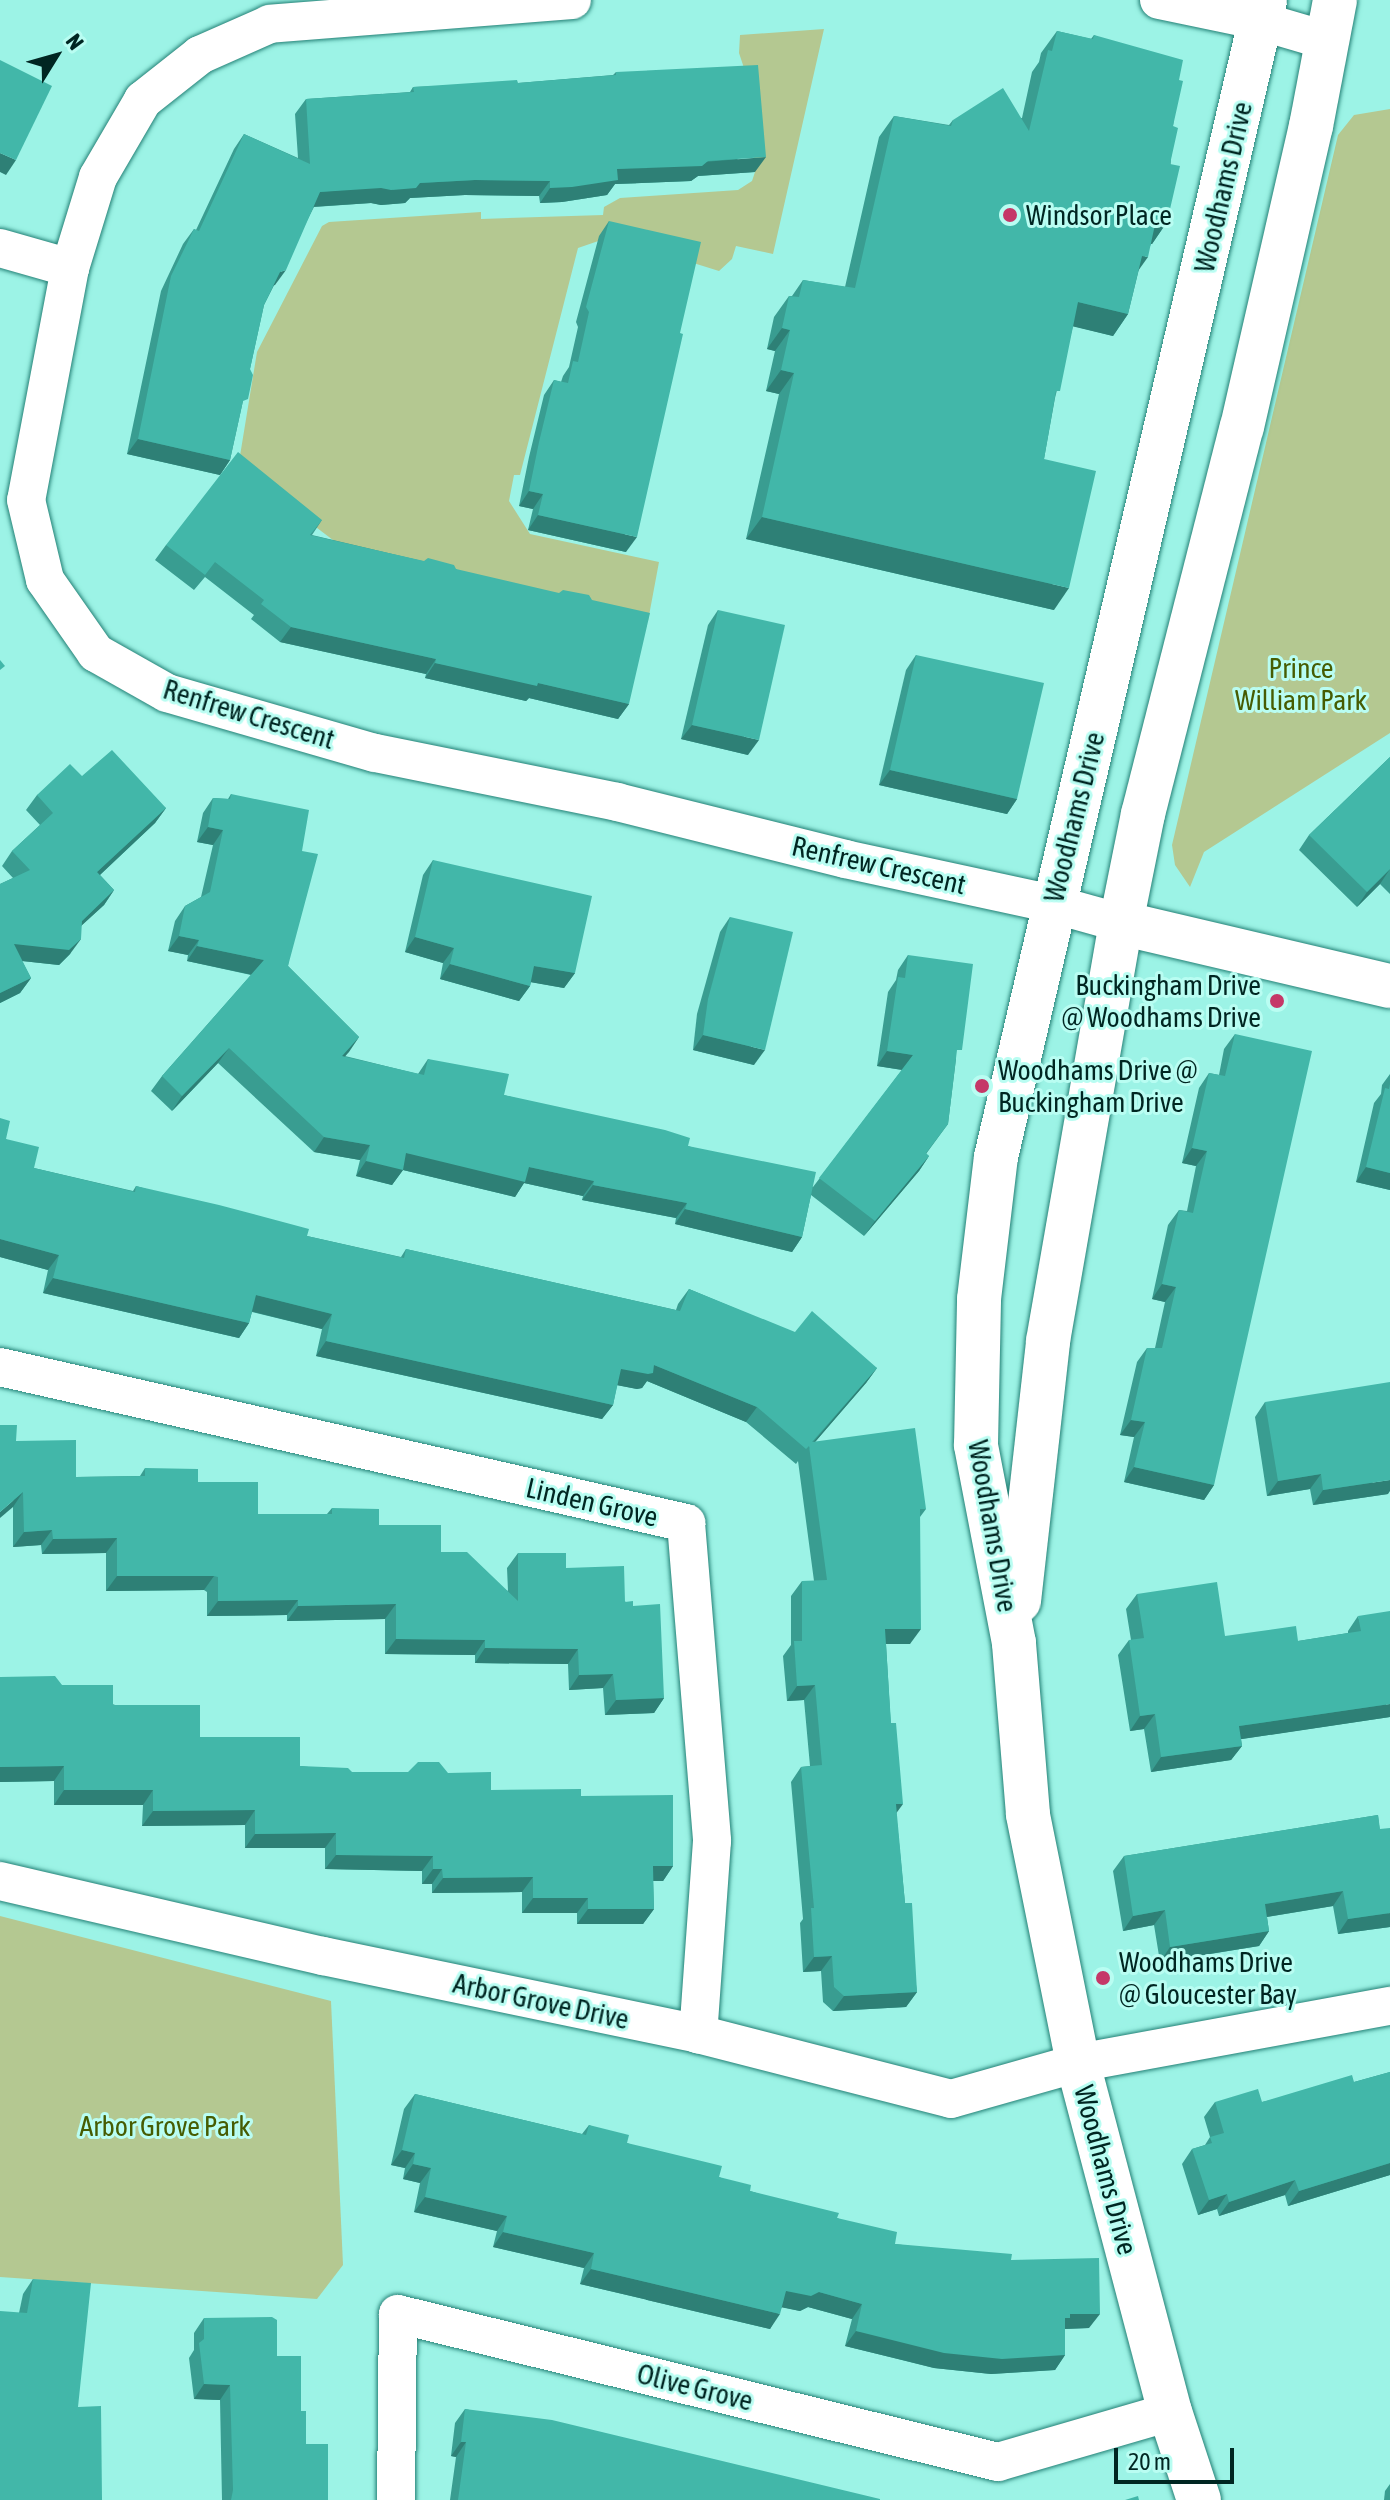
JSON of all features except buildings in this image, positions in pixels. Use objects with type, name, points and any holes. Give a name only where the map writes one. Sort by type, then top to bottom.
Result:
[{"type":"street","name":"Renfrew Crescent","points":[[572,0],[270,24],[200,55],[143,100],[98,177],[70,268],[26,500],[45,580],[96,653],[167,693],[375,753],[617,802],[845,859],[1053,904],[1121,923]]},
{"type":"street","points":[[1159,0],[1331,20]]},
{"type":"street","name":"Woodhams Drive","points":[[1199,2500],[1170,2412],[1078,2063],[1028,1814],[1014,1643],[976,1445],[979,1299],[996,1157],[1053,904],[1161,461],[1263,11]]},
{"type":"street","name":"Woodhams Drive","points":[[1014,1643],[1048,1341],[1121,923],[1143,814],[1246,412],[1331,20]]},
{"type":"street","points":[[0,248],[70,268]]},
{"type":"street","points":[[1121,923],[1390,986]]},
{"type":"street","name":"Linden Grove","points":[[0,1367],[686,1523],[712,1841],[698,2034]]},
{"type":"street","name":"Arbor Grove Drive","points":[[0,1881],[323,1956],[698,2034],[951,2099],[1078,2063],[1390,2006]]},
{"type":"street","name":"Olive Grove","points":[[396,2500],[398,2314],[998,2462],[1170,2412]]},
{"type":"green space","points":[[824,29],[773,254],[736,246],[732,259],[719,271],[610,237],[578,248],[520,475],[514,475],[509,501],[530,534],[659,562],[648,621],[358,559],[238,468],[257,352],[322,226],[329,222],[481,212],[481,219],[603,215],[604,207],[620,198],[738,190],[752,181],[755,172],[748,80],[739,53],[740,35]]},
{"type":"green space","name":"Prince William Park","points":[[1390,109],[1390,733],[1204,852],[1190,887],[1175,865],[1172,845],[1338,135],[1354,115]]},
{"type":"green space","name":"Arbor Grove Park","points":[[0,1916],[331,2001],[343,2265],[317,2299],[0,2277]]},
{"type":"place","name":"Windsor Place","points":[[1010,215]]},
{"type":"place","name":"Buckingham Drive @ Woodhams Drive","points":[[1277,1001]]},
{"type":"place","name":"Woodhams Drive @ Buckingham Drive","points":[[982,1086]]},
{"type":"place","name":"Woodhams Drive @ Gloucester Bay","points":[[1103,1978]]}]
